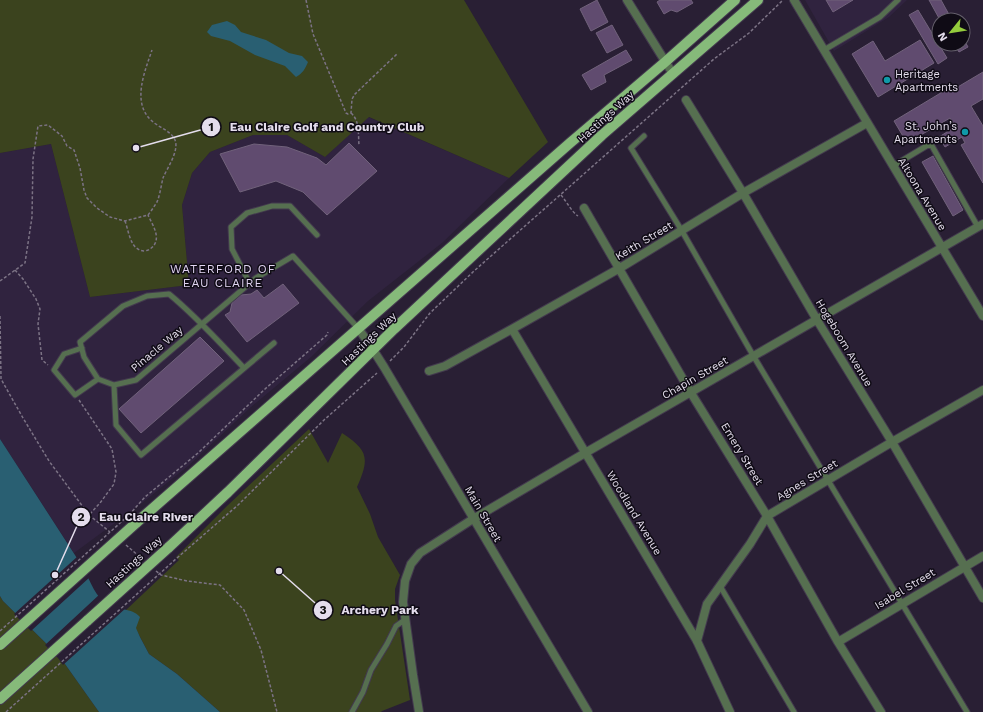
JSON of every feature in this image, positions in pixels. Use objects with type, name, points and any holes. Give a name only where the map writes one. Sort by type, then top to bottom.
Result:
[{"type":"main road","name":"Hastings Way","points":[[0,646],[136,523],[735,0]]},
{"type":"main road","name":"Hastings Way","points":[[0,699],[228,492],[396,328],[602,135],[758,0]]},
{"type":"street","points":[[627,0],[672,74]]},
{"type":"street","name":"Altoona Avenue","points":[[794,0],[983,316]]},
{"type":"street","name":"Hogeboom Avenue","points":[[686,100],[743,193],[817,320],[892,442],[983,598]]},
{"type":"street","name":"Keith Street","points":[[429,372],[445,366],[512,330],[620,268],[743,193],[867,123]]},
{"type":"street","name":"Emery Street","points":[[584,208],[767,516],[838,642],[881,712]]},
{"type":"street","name":"Chapin Street","points":[[406,619],[403,602],[405,581],[411,564],[420,553],[473,519],[585,453],[754,357],[980,225]]},
{"type":"street","name":"Main Street","points":[[358,328],[374,350],[588,712]]},
{"type":"street","name":"Woodland Avenue","points":[[512,330],[697,641],[730,712]]},
{"type":"street","name":"Agnes Street","points":[[697,641],[707,604],[750,544],[767,516],[983,390]]},
{"type":"street","name":"Isabel Street","points":[[838,642],[983,556]]},
{"type":"street","points":[[406,619],[419,712]]},
{"type":"lane","points":[[824,50],[880,17],[898,0]]},
{"type":"lane","points":[[644,136],[631,148],[682,231],[827,480],[967,712]]},
{"type":"lane","points":[[893,166],[928,145],[932,146],[980,225]]},
{"type":"lane","points":[[250,284],[232,249],[231,227],[247,213],[272,206],[290,206],[317,235]]},
{"type":"lane","name":"Pinacle Way","points":[[114,385],[136,380],[250,284],[293,256],[358,328]]},
{"type":"lane","points":[[244,368],[186,308],[169,294],[147,296],[123,306],[80,342],[84,357],[98,380],[114,385],[116,425],[141,455],[274,343]]},
{"type":"lane","points":[[82,348],[64,354],[54,370],[75,395],[98,380]]},
{"type":"lane","points":[[720,586],[794,712]]},
{"type":"lane","points":[[352,712],[363,692],[371,670],[396,626],[406,619]]},
{"type":"path","points":[[306,0],[313,34],[343,109],[348,114],[351,113],[358,122],[359,145]]},
{"type":"path","points":[[6,712],[238,505],[324,420],[384,367],[404,347],[430,313],[474,271],[714,59],[754,29],[783,0]]},
{"type":"path","points":[[0,281],[25,263],[32,217],[33,159],[38,126],[48,125],[62,136],[67,146],[74,150],[80,168],[84,190],[88,198],[97,208],[110,217],[125,221],[148,215],[157,202],[164,178],[173,158],[175,147],[174,138],[166,130],[153,123],[144,114],[140,89],[152,50]]},
{"type":"path","points":[[351,113],[352,99],[355,94],[397,54]]},
{"type":"path","points":[[125,221],[132,243],[138,249],[146,251],[151,249],[157,241],[157,235],[148,215]]},
{"type":"path","points":[[16,270],[36,299],[40,309],[38,324],[42,360],[54,370]]},
{"type":"path","points":[[0,316],[0,331]]},
{"type":"path","points":[[0,631],[129,515],[145,497],[198,453],[265,389],[327,335],[328,332]]},
{"type":"path","points":[[75,395],[112,448],[116,472],[114,484],[89,515]]},
{"type":"shaded area","points":[[805,0],[907,0],[889,17],[834,51]]},
{"type":"shaded area","points":[[368,117],[509,178],[442,243],[368,301],[311,357],[251,407],[188,466],[142,503],[74,553],[0,439],[0,153],[51,144],[90,297],[189,285],[182,205],[192,173],[210,152],[253,135],[287,135],[325,157]]},
{"type":"green space","points":[[0,0],[464,0],[548,142],[509,178],[369,117],[325,157],[287,135],[253,135],[210,152],[192,173],[182,205],[189,285],[90,297],[51,144],[0,153]]},
{"type":"green space","points":[[309,429],[328,463],[342,433],[351,439],[362,450],[365,462],[357,487],[370,514],[378,537],[400,575],[395,589],[395,600],[410,700],[381,712],[220,712],[177,674],[149,654],[126,610],[179,560],[176,557],[227,506]]},
{"type":"green space","points":[[0,596],[3,601],[60,657],[99,712],[0,712]]},
{"type":"water","points":[[227,21],[235,25],[241,32],[266,40],[289,53],[302,56],[308,62],[305,69],[296,77],[285,66],[255,55],[230,41],[211,36],[207,32],[212,25]]},
{"type":"water","points":[[0,439],[84,569],[100,598],[112,607],[129,610],[140,617],[136,628],[149,654],[177,674],[220,712],[99,712],[60,657],[3,601],[0,596]]},
{"type":"pier","points":[[78,556],[90,577],[31,631],[14,614]]},
{"type":"pier","points":[[100,594],[109,603],[126,608],[63,665],[45,645]]},
{"type":"building","points":[[597,0],[608,22],[591,31],[580,9]]},
{"type":"building","points":[[660,0],[691,0],[693,3],[677,12],[671,10],[664,14],[657,2]]},
{"type":"building","points":[[826,0],[853,0],[833,12]]},
{"type":"building","points":[[929,0],[941,0],[948,12],[936,12]]},
{"type":"building","points":[[918,10],[931,32],[931,52],[943,52],[947,58],[938,64],[909,15]]},
{"type":"building","points":[[612,25],[623,45],[607,53],[596,33]]},
{"type":"building","name":"Heritage Apartments","points":[[920,40],[934,63],[878,97],[852,54],[873,41],[885,61]]},
{"type":"building","points":[[626,50],[632,60],[604,75],[606,82],[591,90],[582,75]]},
{"type":"building","name":"St. John’s Apartments","points":[[983,72],[983,99],[971,106],[983,126],[983,183],[961,145],[965,143],[962,137],[945,147],[939,137],[955,127],[950,118],[907,143],[894,121],[949,88],[951,91]]},
{"type":"building","points":[[349,143],[377,171],[327,215],[303,192],[276,181],[240,192],[220,154],[254,144],[287,147],[317,158],[326,165]]},
{"type":"building","points":[[933,156],[963,210],[953,216],[922,162]]},
{"type":"building","points":[[283,284],[299,303],[247,342],[225,315],[230,312],[232,303],[241,295],[251,294],[257,290],[264,298]]},
{"type":"building","points":[[200,337],[224,361],[141,433],[119,409]]},
{"type":"place","name":"Heritage Apartments","points":[[887,80]]},
{"type":"place","name":"St. John’s Apartments","points":[[965,132]]},
{"type":"place","name":"Eau Claire Golf and Country Club","points":[[136,148]]},
{"type":"place","name":"Archery Park","points":[[279,571]]},
{"type":"place","name":"Eau Claire River","points":[[55,575]]},
{"type":"district","name":"WATERFORD OF EAU CLAIRE","points":[[223,276]]}]
